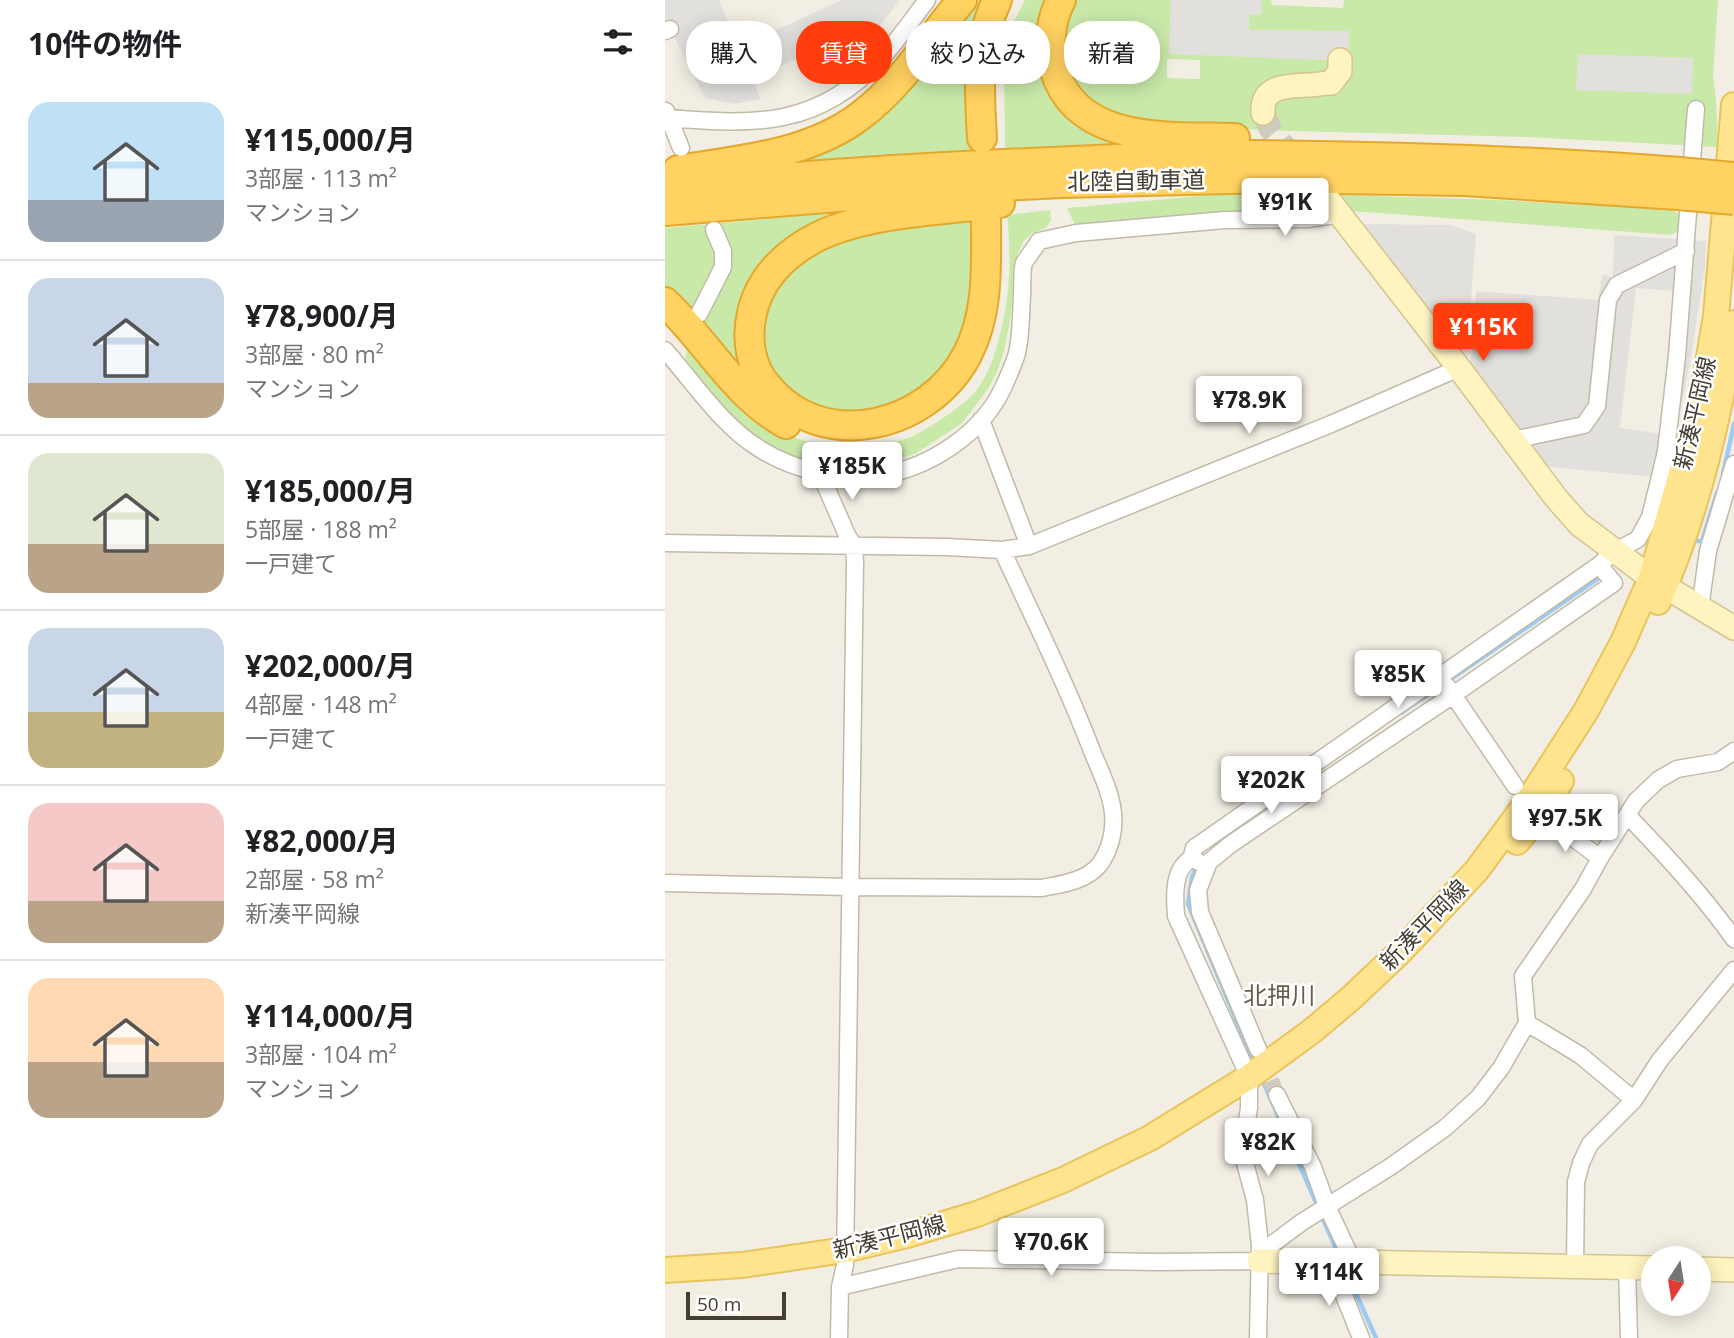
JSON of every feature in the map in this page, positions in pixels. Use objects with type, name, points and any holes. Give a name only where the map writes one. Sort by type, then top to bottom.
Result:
[{"type":"highway","points":[[665,173],[786,150],[839,130],[860,117],[891,88],[962,0]]},
{"type":"highway","points":[[997,0],[985,30],[980,63],[979,104],[988,137],[992,63],[999,29],[1012,0]]},
{"type":"highway","points":[[1061,0],[1052,23],[1050,41],[1051,59],[1056,75],[1064,90],[1088,116],[1122,131],[1538,157],[1578,164]]},
{"type":"highway","name":"北陸自動車道","points":[[665,188],[940,166],[1164,157],[1350,156],[1578,164],[1679,184],[1734,200]]},
{"type":"highway","name":"北陸自動車道","points":[[665,211],[939,189],[1062,183],[1334,178],[1570,187],[1679,184],[1734,177]]},
{"type":"highway","points":[[665,302],[739,388],[769,414],[785,424],[823,437],[880,437],[917,424],[948,402],[962,387],[983,353],[995,316],[1000,256],[992,220],[985,297],[975,338],[967,355],[944,387],[930,400],[915,410],[877,423],[841,425],[804,416],[789,408],[764,383],[753,362],[749,338],[750,320],[761,285],[787,256],[820,235],[882,218],[1191,180]]},
{"type":"main road","name":"新湊平岡線","points":[[665,1286],[744,1281],[844,1267],[928,1245],[1004,1220],[1077,1191],[1134,1164],[1211,1120],[1249,1086],[1333,1033],[1413,962],[1480,888],[1541,813],[1599,719],[1635,653],[1658,582],[1701,404],[1714,328],[1734,105]]},
{"type":"main road","name":"新湊平岡線","points":[[1658,582],[1679,551],[1705,460],[1727,368],[1734,323]]},
{"type":"main road","name":"新湊平岡線","points":[[665,1270],[743,1265],[844,1267]]},
{"type":"street","points":[[674,141],[667,113],[734,122],[763,121],[791,116],[841,94],[881,59],[927,0]]},
{"type":"street","points":[[1263,113],[1262,103],[1275,90],[1289,85],[1331,83],[1340,71],[1340,60]]},
{"type":"street","points":[[1258,1049],[1200,912],[1199,863],[1194,848],[1439,675],[1606,566],[1638,539],[1650,517],[1666,451],[1677,356],[1696,109]]},
{"type":"street","points":[[685,343],[670,355],[731,428],[759,449],[790,466],[820,473],[882,475],[936,456],[963,438],[981,420],[1003,389],[1017,352],[1024,265],[1039,241],[1076,233],[1225,220],[1308,219],[1334,206],[1556,498],[1579,524],[1606,566],[1613,583],[1453,695],[1231,844],[1209,862],[1181,867],[1174,893],[1177,916],[1249,1086],[1249,1108],[1242,1152],[1255,1200],[1260,1245],[1258,1338]]},
{"type":"street","points":[[699,314],[723,267],[723,251],[715,230]]},
{"type":"street","points":[[1513,440],[1584,425],[1597,406],[1608,300],[1617,285],[1686,251]]},
{"type":"street","points":[[665,543],[1002,550],[1029,546],[1331,424],[1459,368]]},
{"type":"street","points":[[981,420],[1029,546]]},
{"type":"street","points":[[1700,608],[1708,551],[1734,464]]},
{"type":"street","points":[[820,473],[854,546],[844,1267],[839,1338]]},
{"type":"street","points":[[665,883],[1042,888],[1084,877],[1099,866],[1109,847],[1112,831],[1113,813],[1109,794],[1073,702],[1002,550]]},
{"type":"street","points":[[1606,566],[1658,582],[1734,628]]},
{"type":"street","points":[[1439,675],[1515,786]]},
{"type":"street","points":[[1259,1261],[1271,1245],[1445,1128],[1478,1098],[1527,1023],[1523,976],[1583,889],[1636,801],[1658,780],[1677,769],[1718,762],[1734,751]]},
{"type":"street","points":[[1627,815],[1715,911],[1734,939]]},
{"type":"street","points":[[1551,821],[1600,858]]},
{"type":"street","points":[[1575,1266],[1576,1182],[1590,1144],[1634,1100],[1660,1060],[1734,970]]},
{"type":"street","points":[[1527,1023],[1580,1055],[1634,1100]]},
{"type":"street","points":[[1277,1095],[1313,1167],[1327,1206],[1361,1338]]},
{"type":"street","points":[[844,1267],[958,1259],[1641,1268]]},
{"type":"street","points":[[1627,1267],[1629,1338]]},
{"type":"street","points":[[1711,1269],[1734,1270]]},
{"type":"green space","points":[[970,0],[986,0],[985,21],[948,21]]},
{"type":"green space","points":[[1025,0],[1053,0],[1050,37],[1050,21],[1014,21]]},
{"type":"green space","points":[[1076,0],[1171,0],[1169,54],[1349,31],[1248,30],[1249,15],[1261,14],[1262,0],[1271,0],[1272,5],[1343,8],[1344,0],[1718,0],[1713,75],[1718,147],[1528,137],[1149,125],[1100,109],[1083,95],[1078,84],[1160,84],[1160,21],[1066,21],[1071,5]],"holes":[[[1167,59],[1200,60],[1200,79],[1167,78]]]},
{"type":"green space","points":[[906,62],[906,84],[980,84],[976,150],[766,166],[820,146],[884,84],[892,84],[892,76]]},
{"type":"green space","points":[[1050,76],[1152,144],[1005,148],[1004,84],[1050,84]]},
{"type":"green space","points":[[1222,194],[1320,195],[1316,212],[1236,212],[1075,225],[1067,208]]},
{"type":"green space","points":[[1335,195],[1670,209],[1683,216],[1679,230],[1671,235],[1353,211]]},
{"type":"green space","points":[[890,208],[769,263],[750,378],[665,292],[665,228]]},
{"type":"green space","points":[[1050,210],[1051,220],[1046,228],[1032,233],[1023,242],[1017,255],[1004,351],[988,389],[962,423],[915,454],[867,467],[840,468],[805,464],[785,458],[733,422],[691,369],[685,357],[689,346],[776,428],[798,439],[831,446],[865,447],[913,436],[966,401],[977,389],[990,366],[1007,297],[1007,215]]},
{"type":"green space","points":[[972,219],[977,268],[960,351],[921,392],[865,414],[815,410],[773,378],[760,352],[765,307],[789,268],[835,243],[868,231]]},
{"type":"shaded area","points":[[665,0],[719,0],[728,21],[686,21],[686,60],[665,19]]},
{"type":"shaded area","points":[[842,0],[900,0],[883,21],[796,21],[796,59],[782,65],[782,27]]},
{"type":"shaded area","points":[[1171,0],[1262,0],[1262,14],[1249,15],[1249,30],[1349,31],[1348,61],[1169,54]]},
{"type":"shaded area","points":[[1578,54],[1693,58],[1692,94],[1576,90]]},
{"type":"shaded area","points":[[698,84],[755,84],[760,99],[734,104],[705,98]]},
{"type":"shaded area","points":[[1364,224],[1450,225],[1476,234],[1468,341],[1457,349]]},
{"type":"shaded area","points":[[1614,235],[1706,241],[1705,267],[1691,357],[1676,432],[1660,426],[1674,291],[1636,288],[1620,428],[1674,436],[1656,477],[1549,467],[1470,364],[1476,291],[1598,300],[1603,274],[1613,278]]},
{"type":"waterway","points":[[1723,474],[1734,424]]},
{"type":"waterway","points":[[1692,541],[1702,541],[1717,493]]},
{"type":"waterway","points":[[1401,713],[1602,576]]},
{"type":"waterway","points":[[1197,866],[1192,877],[1188,904],[1254,1063]]},
{"type":"waterway","points":[[1261,1077],[1318,1207]]},
{"type":"waterway","points":[[1321,1215],[1339,1255]]},
{"type":"waterway","points":[[1345,1269],[1376,1338]]},
{"type":"tunnel","points":[[1263,113],[1271,130],[1299,164]]},
{"type":"tunnel","points":[[1262,1058],[1277,1095]]},
{"type":"district","name":"北押川","points":[[1279,996]]}]
